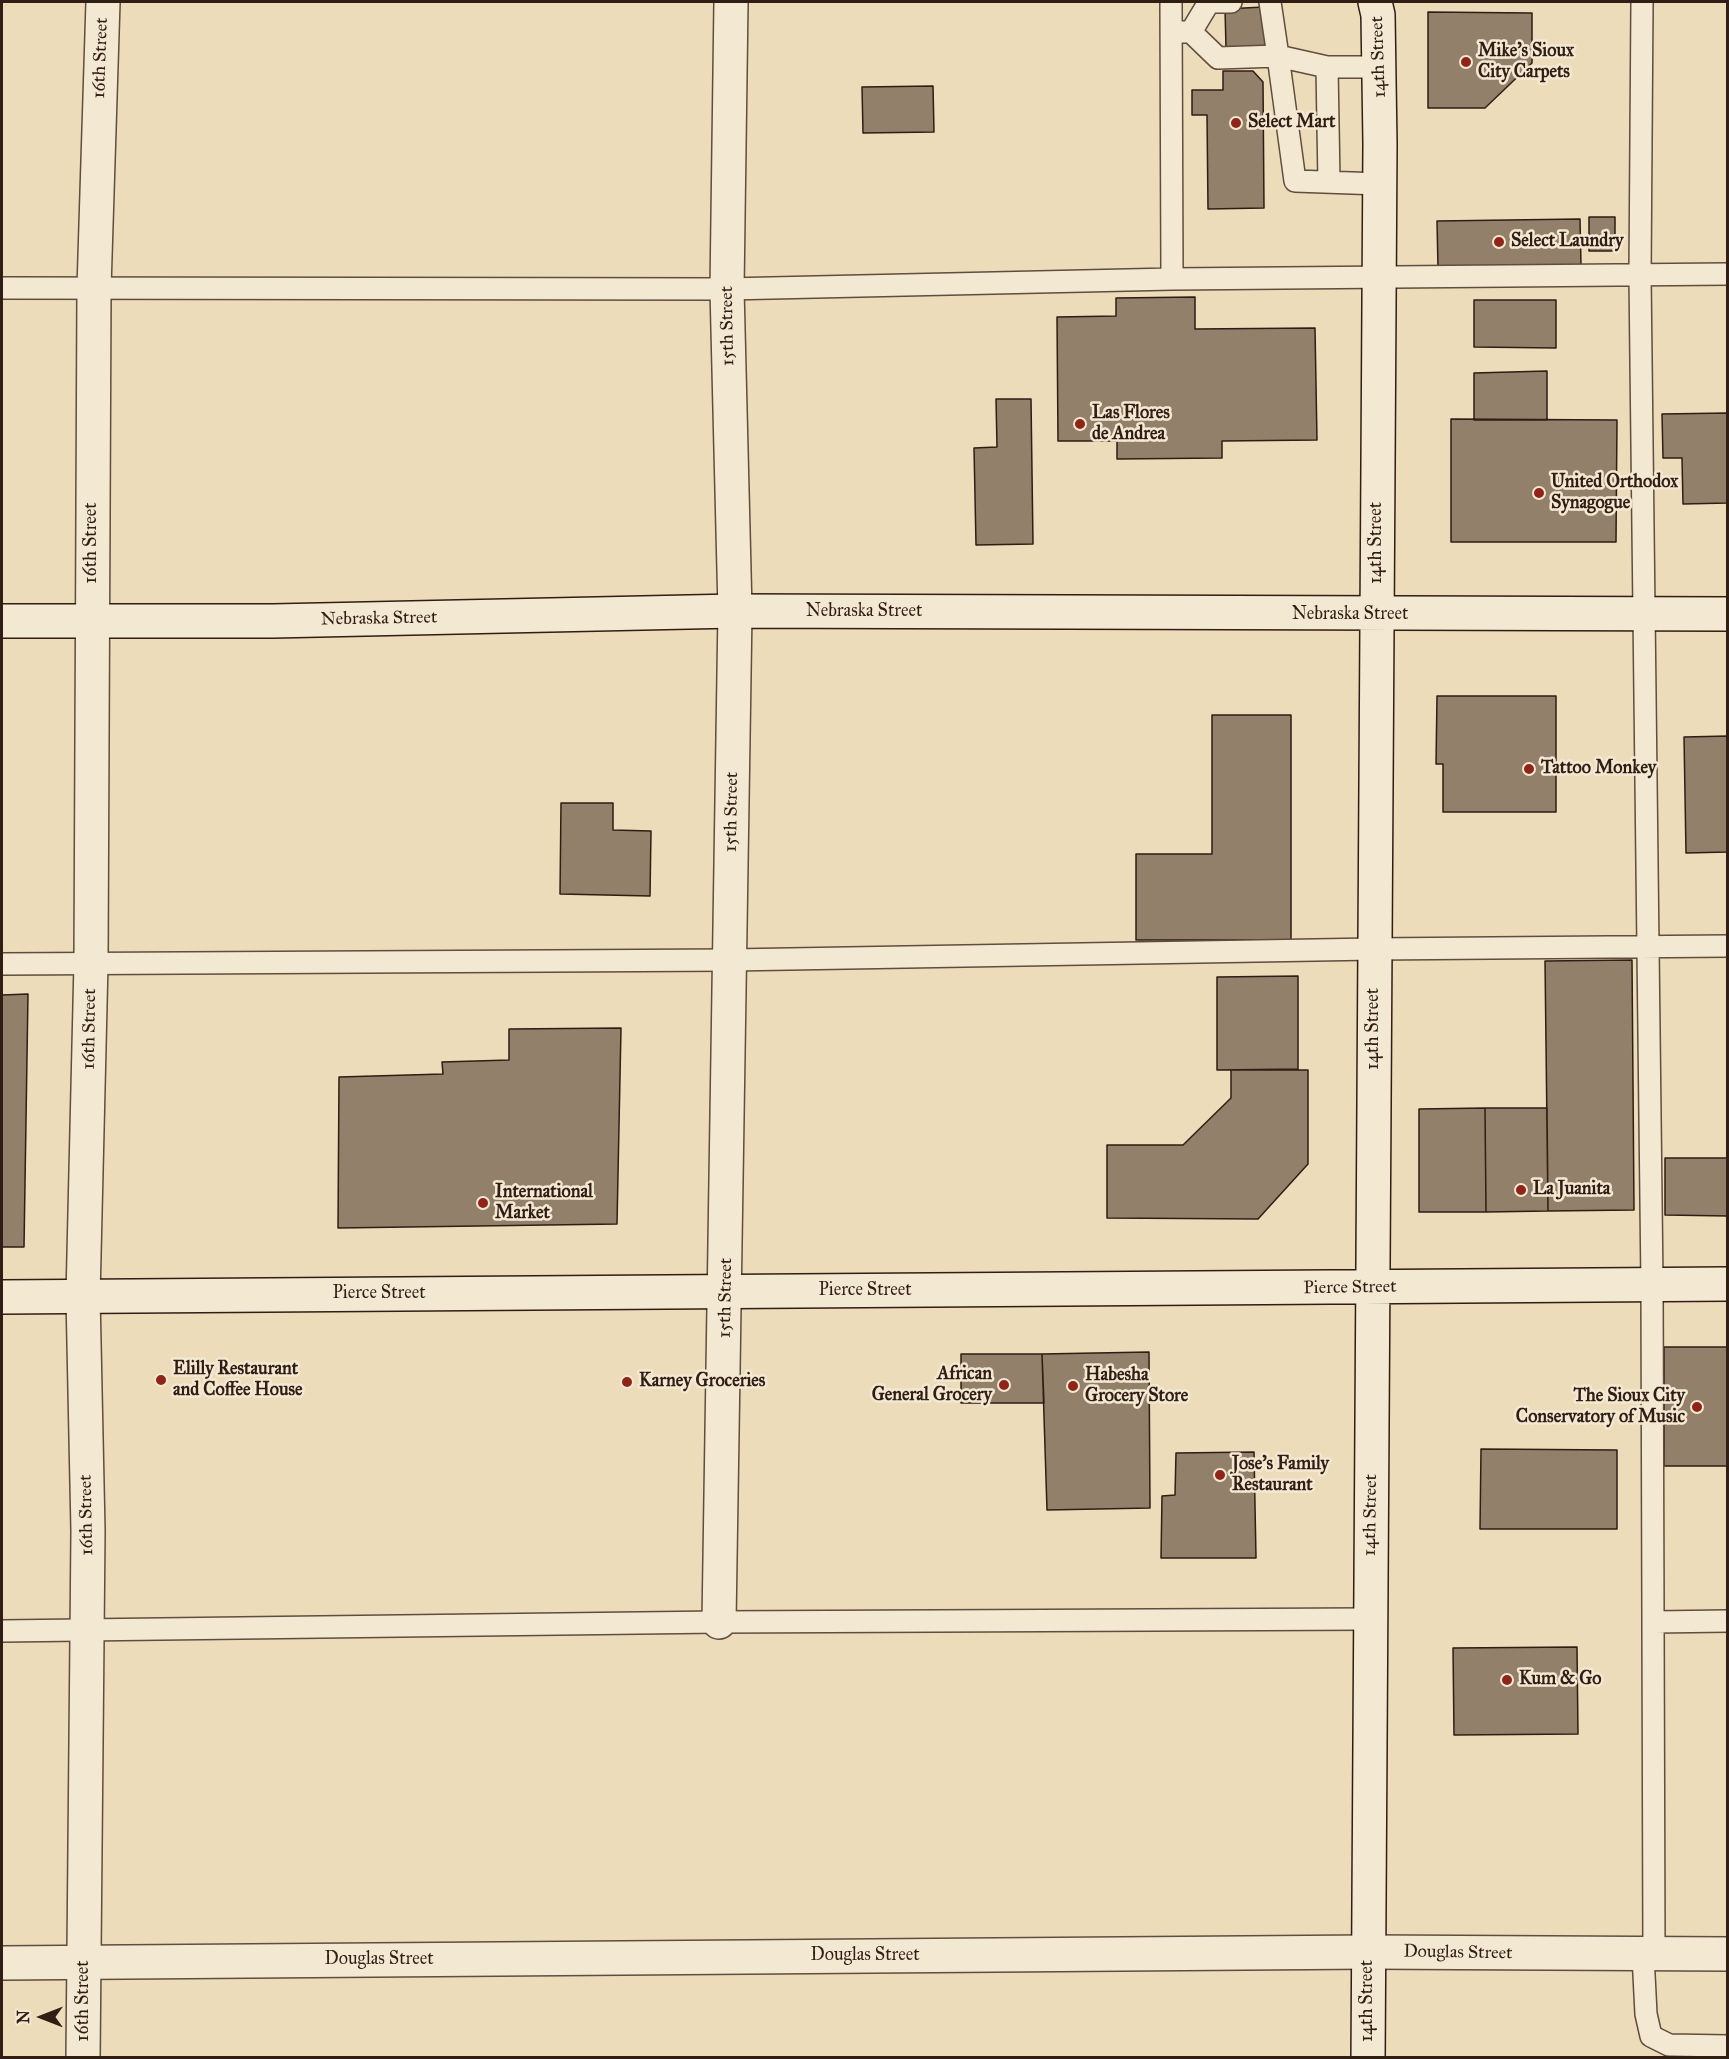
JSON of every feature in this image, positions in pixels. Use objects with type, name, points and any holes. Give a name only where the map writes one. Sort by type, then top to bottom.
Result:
[{"type":"main road","name":"16th Street","points":[[83,2058],[87,1631],[83,1296],[91,963],[94,288],[103,2]]},
{"type":"main road","name":"15th Street","points":[[719,1622],[735,611],[727,289],[731,2]]},
{"type":"main road","name":"14th Street","points":[[1368,2058],[1369,1619],[1374,1288],[1374,949],[1380,184],[1378,15],[1375,2]]},
{"type":"main road","name":"Nebraska Street","points":[[2,621],[92,619],[273,621],[735,611],[1645,616],[1728,614]]},
{"type":"main road","name":"Pierce Street","points":[[2,1297],[1728,1284]]},
{"type":"main road","name":"Douglas Street","points":[[2,1963],[1369,1952],[1728,1954]]},
{"type":"lane","points":[[1171,2],[1182,32],[1172,279]]},
{"type":"lane","points":[[1182,32],[1209,2],[1231,2]]},
{"type":"lane","points":[[1270,2],[1295,181],[1380,184]]},
{"type":"lane","points":[[1642,2],[1640,276],[1654,1622],[1646,2014],[1651,2036],[1669,2045],[1728,2046]]},
{"type":"lane","points":[[1182,32],[1218,58],[1278,56],[1327,67],[1379,68]]},
{"type":"lane","points":[[1327,67],[1329,182]]},
{"type":"lane","points":[[2,288],[727,289],[1172,279],[1379,279],[1728,274]]},
{"type":"lane","points":[[2,964],[731,960],[1374,949],[1728,946]]},
{"type":"lane","points":[[2,1631],[719,1622],[1369,1619]]},
{"type":"lane","points":[[1654,1622],[1728,1621]]},
{"type":"building","points":[[1264,7],[1266,47],[1226,48],[1225,9]]},
{"type":"building","points":[[1428,12],[1532,13],[1532,63],[1485,108],[1428,108]]},
{"type":"building","points":[[1223,71],[1253,71],[1263,82],[1264,208],[1208,209],[1207,115],[1192,115],[1192,90],[1223,90]]},
{"type":"building","points":[[933,86],[934,132],[863,133],[862,87]]},
{"type":"building","points":[[1589,217],[1615,217],[1615,251],[1589,251]]},
{"type":"building","points":[[1580,219],[1581,265],[1438,268],[1437,221]]},
{"type":"building","points":[[1195,297],[1195,329],[1315,328],[1317,440],[1222,441],[1222,458],[1117,459],[1117,441],[1058,441],[1057,317],[1116,316],[1116,298]]},
{"type":"building","points":[[1474,300],[1556,300],[1556,348],[1474,347]]},
{"type":"building","points":[[1547,371],[1547,420],[1474,420],[1474,373]]},
{"type":"building","points":[[996,399],[1031,399],[1033,544],[976,545],[974,448],[997,447]]},
{"type":"building","points":[[1728,413],[1728,503],[1683,504],[1682,458],[1663,458],[1662,414]]},
{"type":"building","points":[[1451,419],[1617,420],[1616,542],[1451,542]]},
{"type":"building","points":[[1437,696],[1556,696],[1556,812],[1443,812],[1443,764],[1436,764]]},
{"type":"building","points":[[1212,715],[1291,715],[1291,940],[1136,940],[1136,854],[1212,854]]},
{"type":"building","points":[[1728,736],[1728,852],[1686,853],[1684,737]]},
{"type":"building","points":[[561,803],[613,803],[613,830],[651,831],[650,896],[560,894]]},
{"type":"building","points":[[1632,960],[1634,1210],[1548,1211],[1545,961]]},
{"type":"building","points":[[1298,976],[1298,1069],[1217,1070],[1217,977]]},
{"type":"building","points":[[28,994],[24,1247],[2,1247],[2,995]]},
{"type":"building","points":[[621,1028],[617,1224],[338,1228],[339,1077],[443,1074],[442,1062],[509,1060],[509,1029]]},
{"type":"building","points":[[1231,1070],[1308,1070],[1308,1164],[1258,1219],[1107,1218],[1107,1145],[1183,1145],[1231,1098]]},
{"type":"building","points":[[1485,1108],[1486,1212],[1419,1212],[1419,1109]]},
{"type":"building","points":[[1485,1108],[1547,1108],[1548,1211],[1486,1212]]},
{"type":"building","points":[[1665,1158],[1728,1158],[1728,1216],[1665,1215]]},
{"type":"building","points":[[1664,1347],[1728,1347],[1728,1466],[1664,1466]]},
{"type":"building","points":[[1149,1352],[1150,1508],[1047,1510],[1042,1354]]},
{"type":"building","points":[[961,1354],[1042,1354],[1044,1403],[961,1403]]},
{"type":"building","points":[[1481,1449],[1617,1450],[1617,1529],[1480,1529]]},
{"type":"building","points":[[1254,1452],[1256,1558],[1161,1558],[1162,1496],[1175,1495],[1176,1453]]},
{"type":"building","points":[[1577,1647],[1578,1734],[1454,1735],[1453,1648]]},
{"type":"place","name":"Mike's Sioux City Carpets","points":[[1466,62]]},
{"type":"place","name":"Select Mart","points":[[1236,123]]},
{"type":"place","name":"Select Laundry","points":[[1499,242]]},
{"type":"place","name":"Las Flores de Andrea","points":[[1080,424]]},
{"type":"place","name":"United Orthodox Synagogue","points":[[1539,493]]},
{"type":"place","name":"Tattoo Monkey","points":[[1529,769]]},
{"type":"place","name":"La Juanita","points":[[1521,1190]]},
{"type":"place","name":"International Market","points":[[483,1203]]},
{"type":"place","name":"Elilly Restaurant and Coffee House","points":[[161,1380]]},
{"type":"place","name":"Karney Groceries","points":[[627,1382]]},
{"type":"place","name":"African General Grocery","points":[[1004,1385]]},
{"type":"place","name":"Habesha Grocery Store","points":[[1073,1386]]},
{"type":"place","name":"The Sioux City Conservatory of Music","points":[[1697,1407]]},
{"type":"place","name":"Jose's Family Restaurant","points":[[1220,1475]]},
{"type":"place","name":"Kum & Go","points":[[1507,1680]]}]
